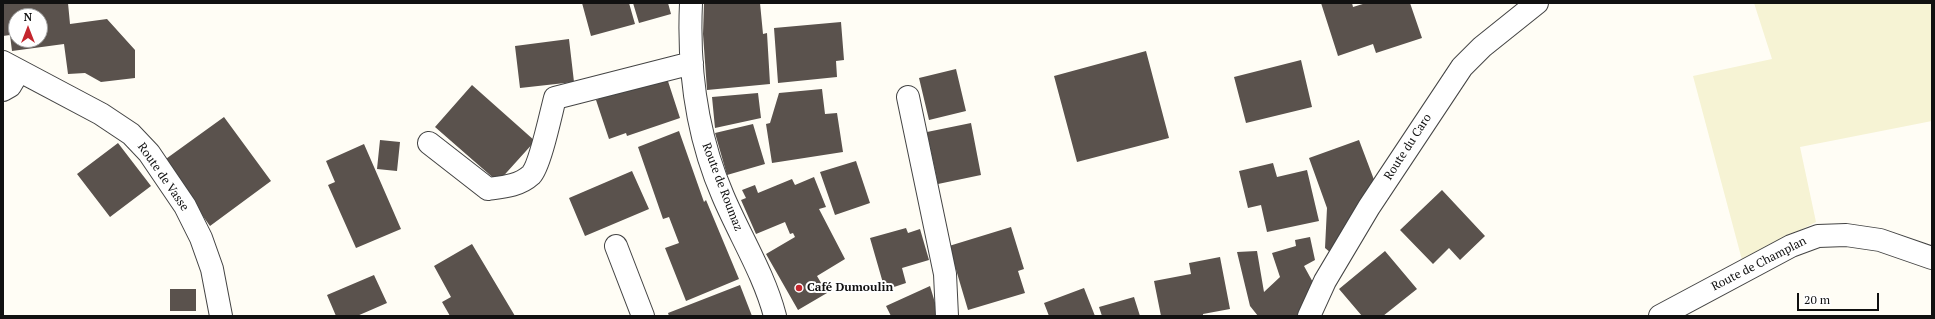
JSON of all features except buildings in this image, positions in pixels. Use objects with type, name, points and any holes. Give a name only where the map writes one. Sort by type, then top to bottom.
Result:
[{"type":"street","name":"Route de Roumaz","points":[[691,3],[692,63],[698,118],[708,157],[722,195],[764,287],[775,316]]},
{"type":"street","name":"Route du Caro","points":[[1309,316],[1325,281],[1369,207],[1462,67],[1482,47],[1537,3]]},
{"type":"street","points":[[429,142],[488,189],[513,186],[532,174],[542,150],[555,98],[675,66],[692,63]]},
{"type":"street","points":[[3,90],[10,86],[11,66]]},
{"type":"street","name":"Route de Vasse","points":[[11,66],[101,114],[131,134],[149,153],[185,206],[201,238],[212,269],[221,316]]},
{"type":"street","points":[[908,97],[945,274],[947,316]]},
{"type":"street","name":"Route de Champlan","points":[[1660,316],[1790,246],[1818,236],[1846,235],[1880,240],[1932,258]]},
{"type":"street","points":[[616,246],[643,316]]},
{"type":"shaded area","points":[[1754,3],[1932,3],[1932,121],[1800,147],[1816,222],[1742,260],[1693,76],[1772,59]]},
{"type":"place","name":"Café Dumoulin","points":[[799,288]]}]
